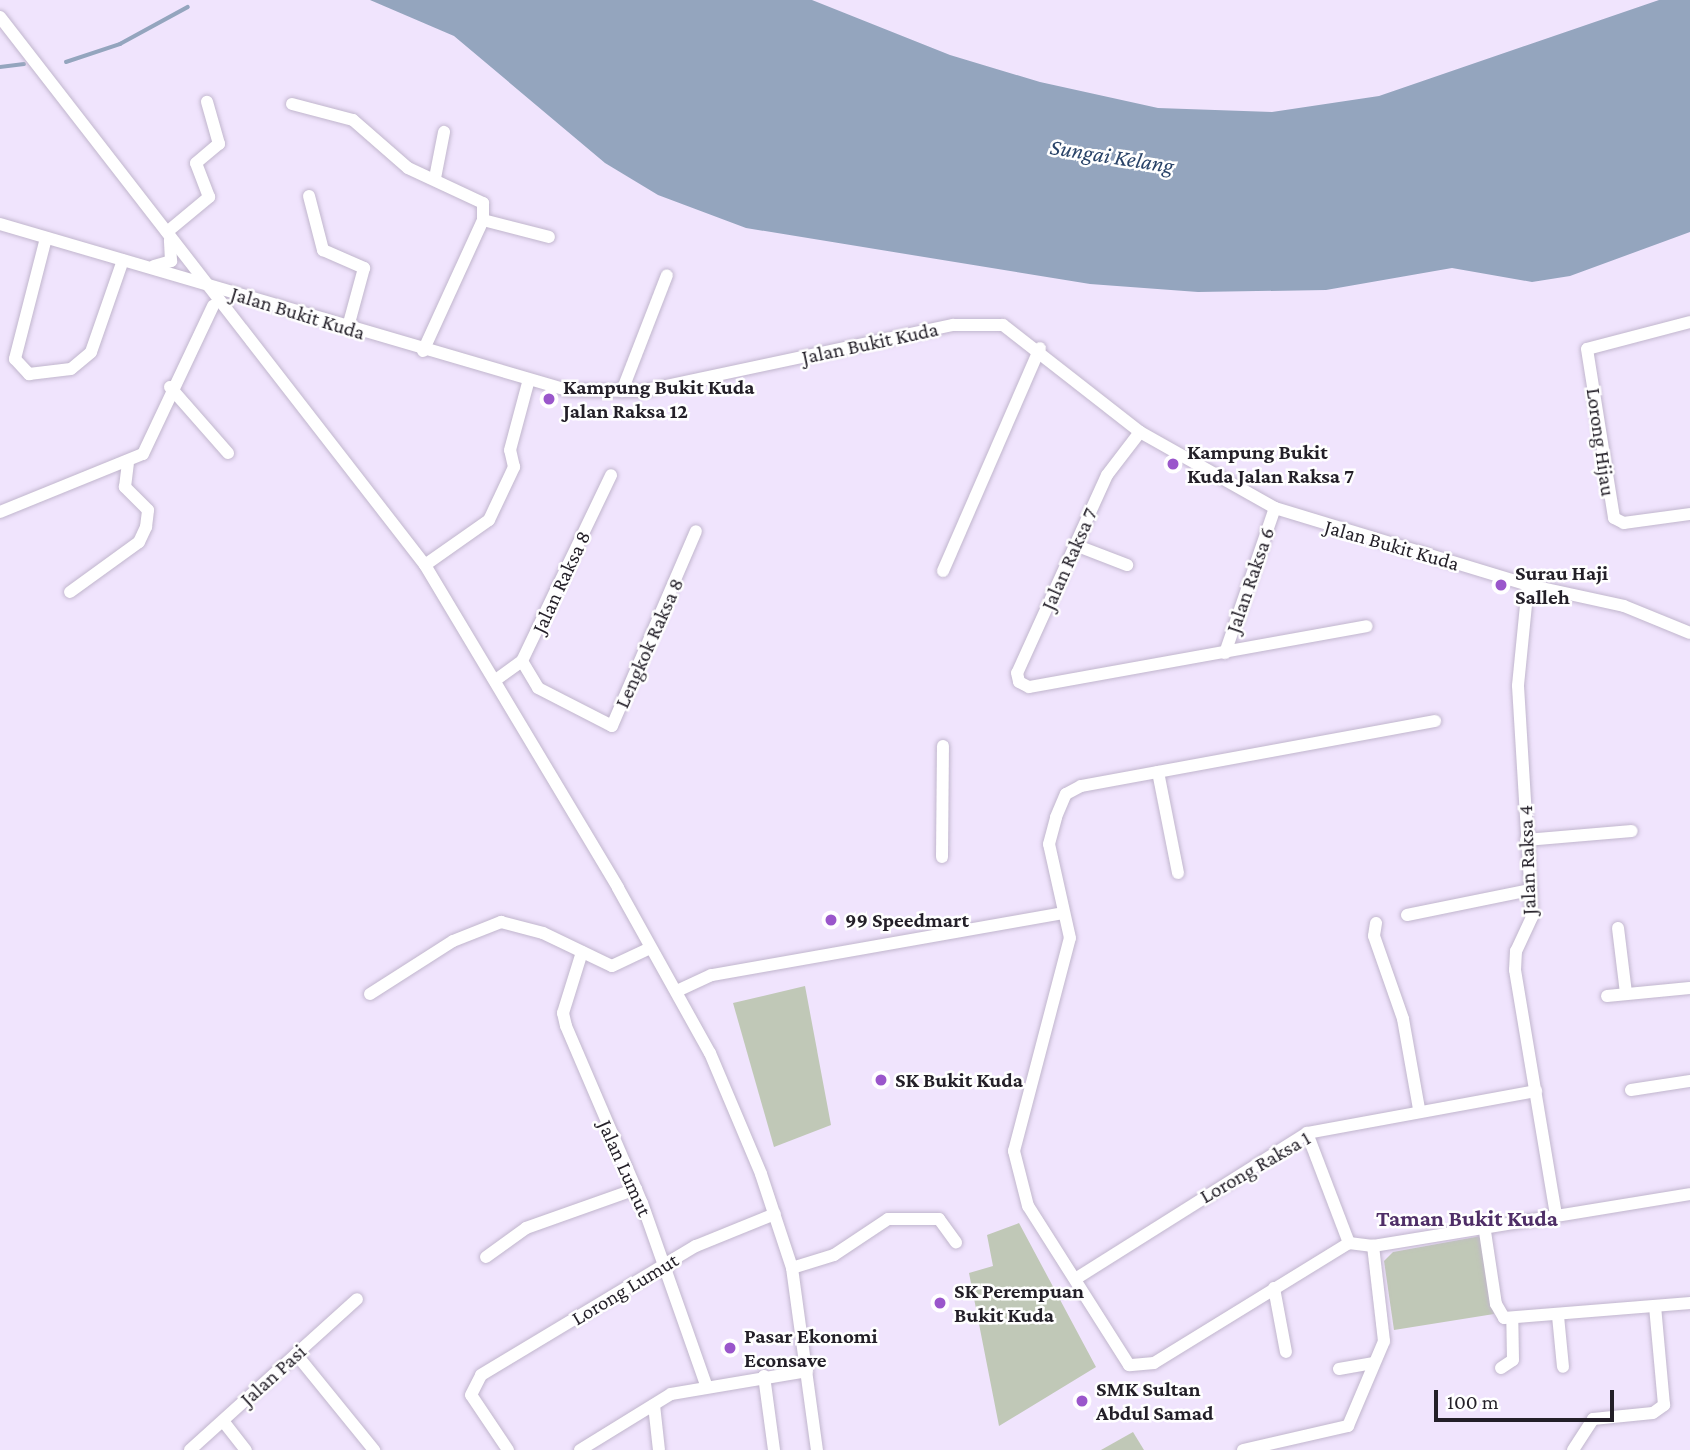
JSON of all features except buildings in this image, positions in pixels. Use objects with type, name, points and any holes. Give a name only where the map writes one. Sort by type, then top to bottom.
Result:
[{"type":"street","points":[[0,17],[210,286],[253,350]]},
{"type":"street","points":[[167,234],[209,197],[196,163],[219,144],[207,102]]},
{"type":"street","points":[[292,104],[353,120],[408,167],[435,177],[483,203],[483,220],[423,351]]},
{"type":"street","points":[[435,177],[444,132]]},
{"type":"street","points":[[309,196],[323,250],[364,268],[348,327]]},
{"type":"street","points":[[483,220],[549,237]]},
{"type":"street","name":"Jalan Bukit Kuda","points":[[0,224],[528,383],[622,391],[953,325],[1003,325],[1040,348],[1140,432],[1276,508],[1528,584],[1624,606],[1690,633]]},
{"type":"street","points":[[147,267],[171,261],[167,234]]},
{"type":"street","points":[[167,234],[194,282],[253,350],[425,565],[497,679],[677,991],[710,1053],[775,1214],[792,1268],[817,1450]]},
{"type":"street","points":[[46,237],[15,359],[29,374],[71,369],[91,352],[123,260]]},
{"type":"street","points":[[622,391],[667,275]]},
{"type":"street","points":[[241,332],[236,307],[250,299]]},
{"type":"street","points":[[70,592],[139,542],[146,527],[148,510],[125,487],[128,464],[154,440],[170,387],[213,306]]},
{"type":"street","name":"Lorong Hijau","points":[[1690,322],[1587,349],[1611,510],[1619,522],[1690,514]]},
{"type":"street","points":[[943,571],[1040,348]]},
{"type":"street","points":[[425,565],[489,520],[514,467],[510,450],[528,383]]},
{"type":"street","points":[[170,387],[228,453]]},
{"type":"street","name":"Jalan Raksa 7","points":[[1140,432],[1107,475],[1017,673],[1029,687],[1225,653]]},
{"type":"street","points":[[0,512],[111,464],[128,464]]},
{"type":"street","name":"Jalan Raksa 8","points":[[522,662],[611,475]]},
{"type":"street","name":"Jalan Raksa 6","points":[[1225,653],[1276,508]]},
{"type":"street","name":"Lengkok Raksa 8","points":[[522,662],[538,688],[612,726],[696,531]]},
{"type":"street","points":[[1075,545],[1127,565]]},
{"type":"street","name":"Jalan Raksa 4","points":[[1528,584],[1518,686],[1532,917],[1516,951],[1515,970],[1556,1214]]},
{"type":"street","points":[[1225,653],[1367,626]]},
{"type":"street","points":[[497,679],[522,662]]},
{"type":"street","points":[[1435,721],[1158,772],[1066,794],[1049,844],[1070,939],[1014,1151],[1028,1206],[1134,1367],[1154,1363],[1349,1243],[1373,1246],[1484,1225],[1690,1194]]},
{"type":"street","points":[[942,857],[943,746]]},
{"type":"street","points":[[1158,772],[1178,873]]},
{"type":"street","points":[[1527,840],[1632,831]]},
{"type":"street","points":[[1407,915],[1530,890]]},
{"type":"street","points":[[677,991],[712,975],[1063,913]]},
{"type":"street","points":[[370,994],[453,942],[501,922],[612,966],[650,948]]},
{"type":"street","points":[[1376,923],[1374,936],[1403,1018],[1419,1109]]},
{"type":"street","points":[[1618,928],[1626,993]]},
{"type":"street","name":"Jalan Lumut","points":[[582,952],[563,1013],[604,1125],[636,1189],[706,1385]]},
{"type":"street","points":[[1607,996],[1690,988]]},
{"type":"street","points":[[1631,1090],[1690,1082]]},
{"type":"street","name":"Lorong Raksa 1","points":[[1077,1278],[1307,1133],[1419,1109],[1536,1091]]},
{"type":"street","points":[[1307,1133],[1349,1243]]},
{"type":"street","points":[[486,1257],[526,1228],[636,1189]]},
{"type":"street","name":"Lorong Lumut","points":[[508,1450],[471,1395],[481,1375],[705,1242],[775,1214]]},
{"type":"street","points":[[792,1268],[834,1255],[888,1219],[939,1219],[956,1242]]},
{"type":"street","points":[[1484,1225],[1498,1310],[1512,1321],[1690,1303]]},
{"type":"street","points":[[1243,1450],[1340,1431],[1359,1404],[1384,1331],[1373,1246]]},
{"type":"street","points":[[1274,1288],[1286,1352]]},
{"type":"street","name":"Jalan Pasi","points":[[191,1450],[357,1299]]},
{"type":"street","points":[[1573,1450],[1585,1422],[1601,1417],[1653,1413],[1664,1405],[1656,1307]]},
{"type":"street","points":[[1558,1316],[1563,1367]]},
{"type":"street","points":[[1501,1368],[1513,1360],[1512,1321]]},
{"type":"street","points":[[296,1354],[374,1450]]},
{"type":"street","points":[[1339,1369],[1372,1363]]},
{"type":"street","points":[[580,1450],[654,1405],[706,1385],[807,1371]]},
{"type":"street","points":[[764,1376],[774,1450]]},
{"type":"street","points":[[654,1405],[659,1450]]},
{"type":"street","points":[[223,1421],[246,1450]]},
{"type":"green space","points":[[805,986],[831,1125],[774,1147],[733,1003]]},
{"type":"green space","points":[[1019,1223],[1096,1367],[999,1426],[969,1273],[993,1266],[987,1235]]},
{"type":"green space","points":[[1481,1236],[1494,1314],[1394,1330],[1384,1261],[1393,1252]]},
{"type":"green space","points":[[1133,1432],[1144,1450],[1101,1450]]},
{"type":"water","name":"Sungai Kelang","points":[[370,0],[812,0],[950,55],[1040,82],[1158,108],[1272,112],[1379,96],[1659,0],[1690,0],[1690,232],[1570,276],[1532,282],[1452,268],[1326,290],[1198,292],[1090,284],[746,228],[658,195],[605,163],[454,36]]},
{"type":"waterway","points":[[66,62],[120,44],[188,7]]},
{"type":"waterway","points":[[0,67],[24,64]]},
{"type":"place","name":"Kampung Bukit Kuda Jalan Raksa 12","points":[[549,399]]},
{"type":"place","name":"Kampung Bukit Kuda Jalan Raksa 7","points":[[1173,464]]},
{"type":"place","name":"Surau Haji Salleh","points":[[1501,585]]},
{"type":"place","name":"99 Speedmart","points":[[831,920]]},
{"type":"place","name":"SK Bukit Kuda","points":[[881,1080]]},
{"type":"place","name":"SK Perempuan Bukit Kuda","points":[[940,1303]]},
{"type":"place","name":"Pasar Ekonomi Econsave","points":[[730,1348]]},
{"type":"place","name":"SMK Sultan Abdul Samad","points":[[1082,1401]]},
{"type":"district","name":"Taman Bukit Kuda","points":[[1467,1218]]}]
